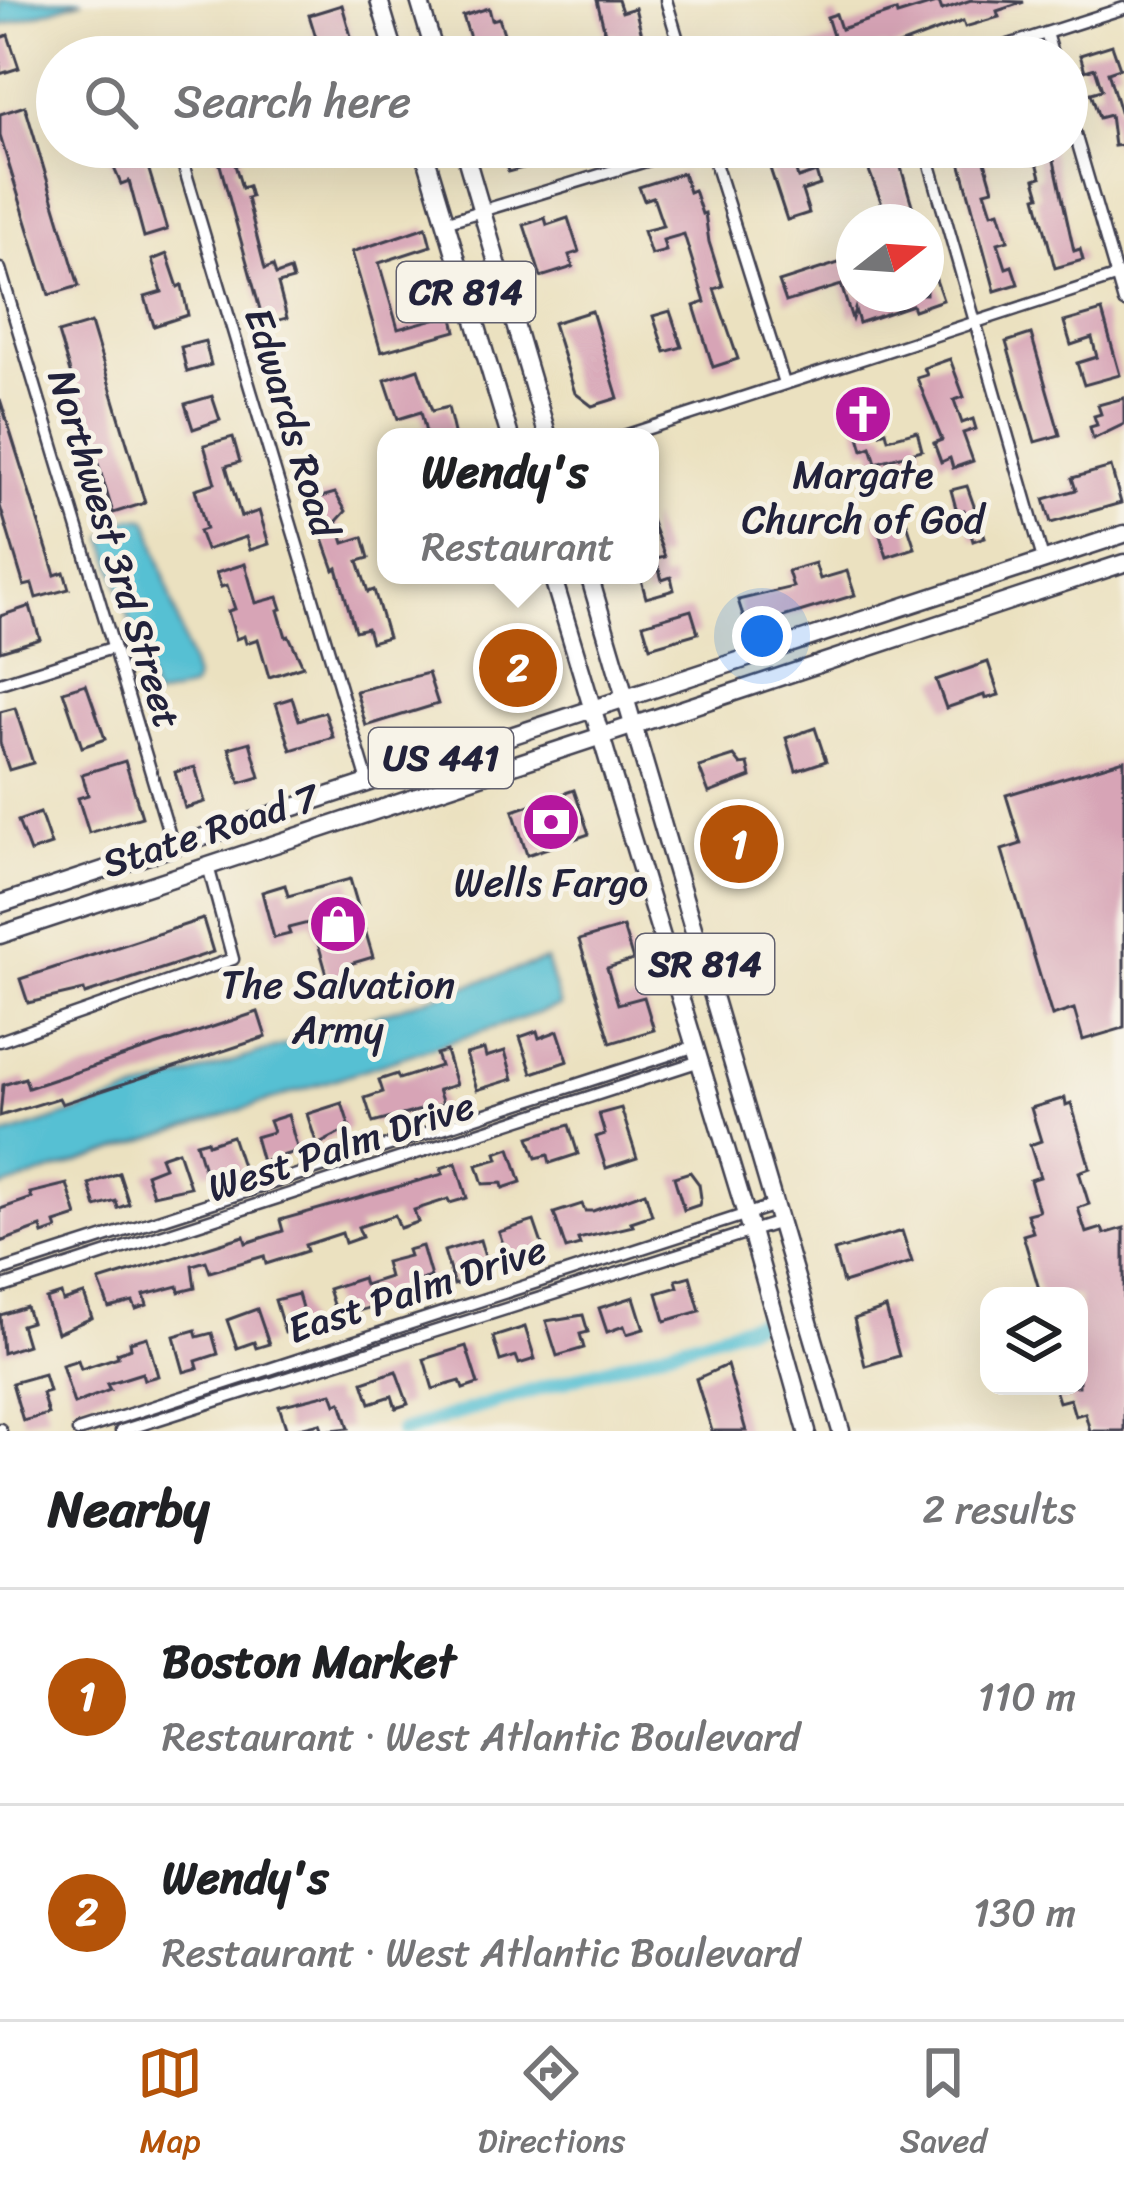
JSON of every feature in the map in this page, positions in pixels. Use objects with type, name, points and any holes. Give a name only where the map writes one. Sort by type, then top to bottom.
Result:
[{"type":"main road","points":[[379,0],[390,36]]},
{"type":"main road","points":[[419,0],[430,36]]},
{"type":"main road","name":"CR 814","points":[[429,168],[507,428]]},
{"type":"main road","name":"CR 814","points":[[469,168],[545,428]]},
{"type":"main road","name":"State Road 7","points":[[0,904],[1124,534]]},
{"type":"main road","points":[[1046,588],[1053,576],[1094,543]]},
{"type":"main road","points":[[1002,602],[1028,581],[1043,559]]},
{"type":"main road","name":"State Road 7","points":[[0,934],[1124,563]]},
{"type":"main road","points":[[555,584],[593,708]]},
{"type":"main road","points":[[592,584],[626,698]]},
{"type":"main road","name":"SR 814","points":[[626,698],[841,1431]]},
{"type":"main road","name":"SR 814","points":[[593,708],[807,1431]]},
{"type":"main road","points":[[208,866],[220,843],[257,819]]},
{"type":"main road","points":[[135,889],[162,868],[173,846]]},
{"type":"street","points":[[666,0],[677,36]]},
{"type":"street","points":[[1037,36],[1124,8]]},
{"type":"street","name":"Edwards Road","points":[[184,168],[368,782]]},
{"type":"street","points":[[445,222],[623,168]]},
{"type":"street","points":[[717,168],[784,383]]},
{"type":"street","points":[[931,168],[1043,559]]},
{"type":"street","points":[[1086,168],[1124,302]]},
{"type":"street","name":"Northwest 3rd Street","points":[[0,269],[173,846]]},
{"type":"street","points":[[648,428],[1120,275]]},
{"type":"street","points":[[0,683],[112,648]]},
{"type":"street","points":[[0,1041],[233,959],[208,866]]},
{"type":"street","name":"West Palm Drive","points":[[0,1271],[628,1067],[698,1053]]},
{"type":"street","name":"West Palm Drive","points":[[0,1288],[632,1083],[698,1053]]},
{"type":"street","points":[[628,1067],[632,1083]]},
{"type":"street","points":[[418,1136],[423,1150]]},
{"type":"street","name":"East Palm Drive","points":[[121,1431],[144,1417],[509,1291],[680,1235],[777,1213]]},
{"type":"street","name":"East Palm Drive","points":[[78,1431],[144,1417],[514,1306],[696,1248],[748,1222]]},
{"type":"street","points":[[146,1223],[151,1239]]},
{"type":"street","points":[[680,1235],[696,1248]]},
{"type":"street","points":[[509,1291],[514,1306]]},
{"type":"water","points":[[0,0],[83,0],[0,26]]},
{"type":"water","points":[[132,518],[149,523],[195,679],[192,688],[154,698],[104,538]]},
{"type":"water","points":[[546,960],[560,1006],[0,1188],[0,1137]]},
{"type":"building","points":[[597,0],[618,0],[622,12],[635,8],[642,36],[606,36]]},
{"type":"building","points":[[971,0],[1024,2],[997,11],[999,17],[965,27],[963,21],[923,36],[833,36],[827,17],[836,14],[841,29],[939,2],[942,10]]},
{"type":"building","points":[[342,5],[351,36],[316,36],[309,15]]},
{"type":"building","points":[[489,8],[492,20],[499,18],[505,36],[469,36],[463,16]]},
{"type":"building","points":[[8,35],[19,68],[0,74],[0,38]]},
{"type":"building","points":[[1112,45],[1120,68],[1108,72],[1124,125],[1124,145],[1114,146],[1110,115],[1099,118],[1091,93],[1102,90],[1095,68],[1088,70],[1088,52]]},
{"type":"building","points":[[25,106],[36,143],[36,168],[44,168],[79,286],[49,295],[0,136],[0,114]]},
{"type":"building","points":[[114,168],[148,168],[167,230],[144,237],[129,181],[121,184]]},
{"type":"building","points":[[221,168],[236,168],[242,188],[248,186],[265,269],[273,266],[276,275],[290,270],[293,280],[278,284],[287,318],[264,324]]},
{"type":"building","points":[[770,168],[795,168],[798,178],[816,172],[820,185],[802,191],[809,213],[787,220]]},
{"type":"building","points":[[868,168],[901,168],[912,204],[882,204]]},
{"type":"building","points":[[962,168],[987,168],[993,189],[985,191],[992,213],[999,211],[1008,240],[998,243],[1006,268],[1012,266],[1018,284],[995,291]]},
{"type":"building","points":[[1039,168],[1056,168],[1074,251],[1080,249],[1083,260],[1055,268],[1036,197],[1040,196],[1035,179],[1041,177]]},
{"type":"building","points":[[683,173],[689,192],[694,190],[705,213],[723,286],[714,289],[738,359],[713,367],[694,306],[705,302],[684,234],[663,240],[666,251],[651,255],[643,231],[663,226],[653,197],[644,200],[639,187]]},
{"type":"building","points":[[545,218],[547,225],[568,218],[579,252],[569,255],[573,267],[541,277],[524,225]]},
{"type":"building","points":[[426,227],[431,246],[379,263],[398,329],[452,314],[456,331],[381,352],[352,252]]},
{"type":"building","points":[[167,254],[178,287],[182,285],[188,315],[154,326],[145,297],[162,292],[152,260]]},
{"type":"building","points":[[836,264],[836,287],[786,302],[779,282]]},
{"type":"building","points":[[592,311],[618,398],[592,406],[575,393],[553,323]]},
{"type":"building","points":[[670,311],[682,347],[665,352],[653,316]]},
{"type":"building","points":[[1102,311],[1120,375],[1084,385],[1077,363],[1097,357],[1092,338],[1071,345],[1064,322]]},
{"type":"building","points":[[856,312],[891,312],[859,323]]},
{"type":"building","points":[[91,323],[145,503],[113,513],[58,333]]},
{"type":"building","points":[[1031,334],[1060,435],[1035,442],[1006,342]]},
{"type":"building","points":[[205,341],[211,365],[187,372],[181,347]]},
{"type":"building","points":[[950,359],[964,397],[954,400],[962,423],[973,419],[976,429],[963,433],[973,461],[953,468],[950,458],[941,462],[934,443],[942,440],[917,378],[927,375],[924,368]]},
{"type":"building","points":[[418,369],[432,411],[448,407],[453,428],[425,428],[421,412],[398,419],[385,380]]},
{"type":"building","name":"Margate Church of God","points":[[867,390],[880,433],[886,431],[888,439],[917,431],[922,450],[876,463],[871,447],[863,450],[847,396]]},
{"type":"building","points":[[212,396],[220,420],[193,429],[185,404]]},
{"type":"building","points":[[1124,398],[1124,424],[1093,439],[1090,427],[1097,425],[1094,416],[1101,414],[1098,405]]},
{"type":"building","points":[[0,399],[55,575],[64,572],[69,589],[36,598],[32,584],[24,586],[0,506]]},
{"type":"building","points":[[233,437],[240,462],[226,466],[241,517],[259,511],[269,544],[250,550],[246,537],[206,550],[199,531],[206,529],[195,489],[215,483],[204,445]]},
{"type":"building","points":[[1111,467],[1121,503],[1051,523],[1044,499],[1076,490],[1072,478]]},
{"type":"building","points":[[967,486],[985,537],[973,541],[964,510],[957,512],[951,490]]},
{"type":"building","points":[[335,493],[346,511],[337,521],[344,543],[363,537],[369,558],[358,561],[368,592],[374,590],[388,637],[371,642],[367,628],[355,631],[314,499]]},
{"type":"building","points":[[902,508],[915,548],[887,557],[874,517]]},
{"type":"building","points":[[815,563],[820,579],[847,571],[855,595],[747,628],[738,600],[793,587],[788,571]]},
{"type":"building","points":[[245,564],[256,603],[278,597],[286,637],[303,666],[269,677],[258,639],[246,643],[244,636],[236,639],[228,611],[235,609],[227,585],[221,587],[216,573]]},
{"type":"building","points":[[659,570],[662,580],[671,577],[674,590],[646,598],[642,584],[659,584]]},
{"type":"building","points":[[30,606],[40,639],[0,651],[0,616]]},
{"type":"building","points":[[691,610],[698,633],[650,647],[643,624]]},
{"type":"building","points":[[519,636],[535,684],[513,692],[503,640]]},
{"type":"building","points":[[988,662],[999,695],[946,708],[936,680]]},
{"type":"building","points":[[428,673],[438,704],[366,726],[356,691]]},
{"type":"building","points":[[86,684],[105,739],[82,747],[63,691]]},
{"type":"building","points":[[292,698],[299,720],[325,712],[333,737],[291,750],[276,703]]},
{"type":"building","points":[[15,708],[33,763],[9,770],[0,743],[0,712]]},
{"type":"building","points":[[815,728],[826,761],[796,771],[786,738]]},
{"type":"building","points":[[250,742],[260,777],[240,783],[229,748]]},
{"type":"building","points":[[734,756],[741,765],[748,764],[751,777],[709,793],[699,767]]},
{"type":"building","points":[[1124,760],[1124,1028],[1083,1040],[1074,1009],[1052,1016],[1002,850],[1021,844],[1006,795]]},
{"type":"building","points":[[125,761],[142,817],[89,833],[78,798],[88,795],[82,774]]},
{"type":"building","points":[[195,767],[205,802],[185,808],[175,772]]},
{"type":"building","name":"Wells Fargo","points":[[574,790],[589,834],[527,855],[513,811]]},
{"type":"building","points":[[40,813],[51,845],[30,852],[18,821]]},
{"type":"building","points":[[749,822],[760,852],[728,864],[719,836]]},
{"type":"building","name":"The Salvation Army","points":[[350,879],[373,957],[346,965],[349,976],[329,982],[312,922],[288,928],[290,934],[274,938],[262,892],[285,885],[288,896]]},
{"type":"building","points":[[203,919],[213,952],[85,994],[84,990],[28,1003],[20,979]]},
{"type":"building","points":[[623,927],[633,960],[607,968],[618,1004],[644,997],[654,1030],[611,1043],[579,940]]},
{"type":"building","points":[[258,1012],[266,1037],[62,1104],[59,1098],[0,1116],[3,1085],[25,1078],[28,1088]]},
{"type":"building","points":[[537,1031],[539,1038],[558,1031],[568,1061],[532,1073],[520,1037]]},
{"type":"building","points":[[484,1049],[486,1057],[505,1051],[513,1079],[477,1090],[466,1054]]},
{"type":"building","points":[[446,1051],[456,1085],[438,1090],[443,1104],[373,1123],[365,1098],[383,1092],[379,1080],[440,1066],[436,1054]]},
{"type":"building","points":[[1065,1098],[1066,1105],[1071,1103],[1090,1168],[1079,1172],[1089,1204],[1078,1208],[1086,1233],[1124,1228],[1124,1431],[1090,1431],[1085,1413],[1075,1416],[1070,1399],[1059,1402],[1057,1395],[1088,1395],[1088,1287],[1038,1287],[1023,1235],[1033,1232],[1027,1214],[1039,1211],[1030,1180],[1040,1177],[1030,1145],[1041,1141],[1031,1108]]},
{"type":"building","points":[[342,1103],[350,1128],[317,1145],[307,1114]]},
{"type":"building","points":[[621,1108],[637,1158],[606,1168],[596,1137],[605,1134],[599,1114]]},
{"type":"building","points":[[288,1115],[298,1151],[262,1162],[255,1137],[273,1132],[269,1121]]},
{"type":"building","points":[[569,1125],[578,1154],[550,1163],[548,1155],[536,1158],[529,1137]]},
{"type":"building","points":[[232,1136],[243,1169],[230,1173],[228,1166],[205,1173],[196,1143]]},
{"type":"building","points":[[510,1148],[521,1182],[503,1188],[502,1183],[483,1184],[477,1165],[498,1159],[496,1153]]},
{"type":"building","points":[[178,1151],[190,1187],[153,1195],[146,1174],[164,1167],[160,1157]]},
{"type":"building","points":[[456,1163],[467,1198],[414,1210],[418,1222],[400,1228],[395,1215],[358,1227],[362,1237],[345,1243],[342,1233],[266,1264],[264,1256],[210,1272],[206,1261],[192,1265],[195,1288],[179,1292],[178,1286],[144,1295],[147,1305],[136,1309],[133,1302],[109,1308],[99,1281],[244,1236],[246,1243],[283,1231],[280,1220],[443,1174],[441,1168]]},
{"type":"building","points":[[690,1172],[699,1184],[701,1198],[699,1205],[684,1210],[674,1177]]},
{"type":"building","points":[[119,1173],[129,1204],[118,1208],[116,1201],[96,1207],[89,1184]]},
{"type":"building","points":[[67,1184],[77,1216],[55,1223],[57,1229],[43,1234],[41,1227],[0,1242],[0,1209],[32,1198],[30,1193]]},
{"type":"building","points":[[645,1192],[652,1215],[631,1222],[633,1226],[578,1239],[580,1245],[566,1249],[554,1213],[582,1204],[585,1211],[593,1211]]},
{"type":"building","points":[[534,1221],[546,1256],[511,1267],[499,1232]]},
{"type":"building","points":[[902,1231],[912,1262],[843,1283],[834,1251]]},
{"type":"building","points":[[480,1240],[488,1267],[466,1274],[468,1281],[454,1285],[444,1251]]},
{"type":"building","points":[[422,1246],[431,1277],[408,1284],[411,1296],[337,1317],[328,1289],[362,1278],[364,1285],[389,1277],[385,1262],[409,1256],[407,1250]]},
{"type":"building","points":[[690,1276],[700,1311],[665,1321],[657,1293],[678,1287],[676,1280]]},
{"type":"building","points":[[61,1294],[63,1301],[84,1294],[92,1318],[57,1333],[46,1299]]},
{"type":"building","points":[[298,1294],[309,1332],[285,1333],[275,1300]]},
{"type":"building","points":[[634,1297],[644,1329],[627,1334],[624,1326],[607,1332],[599,1308]]},
{"type":"building","points":[[26,1307],[31,1322],[21,1325],[27,1345],[3,1353],[0,1315]]},
{"type":"building","points":[[886,1308],[899,1356],[865,1366],[854,1319]]},
{"type":"building","points":[[257,1309],[269,1344],[256,1348],[254,1342],[237,1348],[227,1320]]},
{"type":"building","points":[[583,1315],[588,1332],[580,1334],[584,1348],[557,1356],[546,1321]]},
{"type":"building","points":[[525,1327],[535,1359],[519,1364],[516,1356],[500,1361],[493,1337]]},
{"type":"building","points":[[195,1330],[197,1337],[212,1333],[218,1354],[196,1361],[198,1368],[184,1372],[174,1336]]},
{"type":"building","points":[[147,1337],[158,1376],[144,1380],[142,1373],[107,1384],[110,1390],[74,1404],[62,1365],[78,1360],[81,1369],[118,1357],[117,1353],[131,1348],[130,1342]]},
{"type":"building","points":[[466,1346],[478,1384],[463,1389],[460,1381],[433,1389],[424,1359]]},
{"type":"building","points":[[727,1365],[746,1431],[712,1431],[696,1379]]},
{"type":"building","points":[[396,1371],[408,1404],[396,1408],[392,1396],[370,1403],[363,1382]]},
{"type":"building","points":[[44,1374],[49,1391],[42,1393],[48,1414],[23,1421],[12,1383]]},
{"type":"building","points":[[332,1393],[336,1404],[341,1402],[349,1428],[323,1431],[320,1423],[287,1431],[279,1406]]},
{"type":"waterway","points":[[401,1431],[758,1322]]},
{"type":"place","name":"Margate Church of God","points":[[863,414]]},
{"type":"place","name":"Wendy's","points":[[518,668]]},
{"type":"place","name":"Wells Fargo","points":[[551,822]]},
{"type":"place","name":"Boston Market","points":[[739,844]]},
{"type":"place","name":"The Salvation Army","points":[[338,924]]}]
